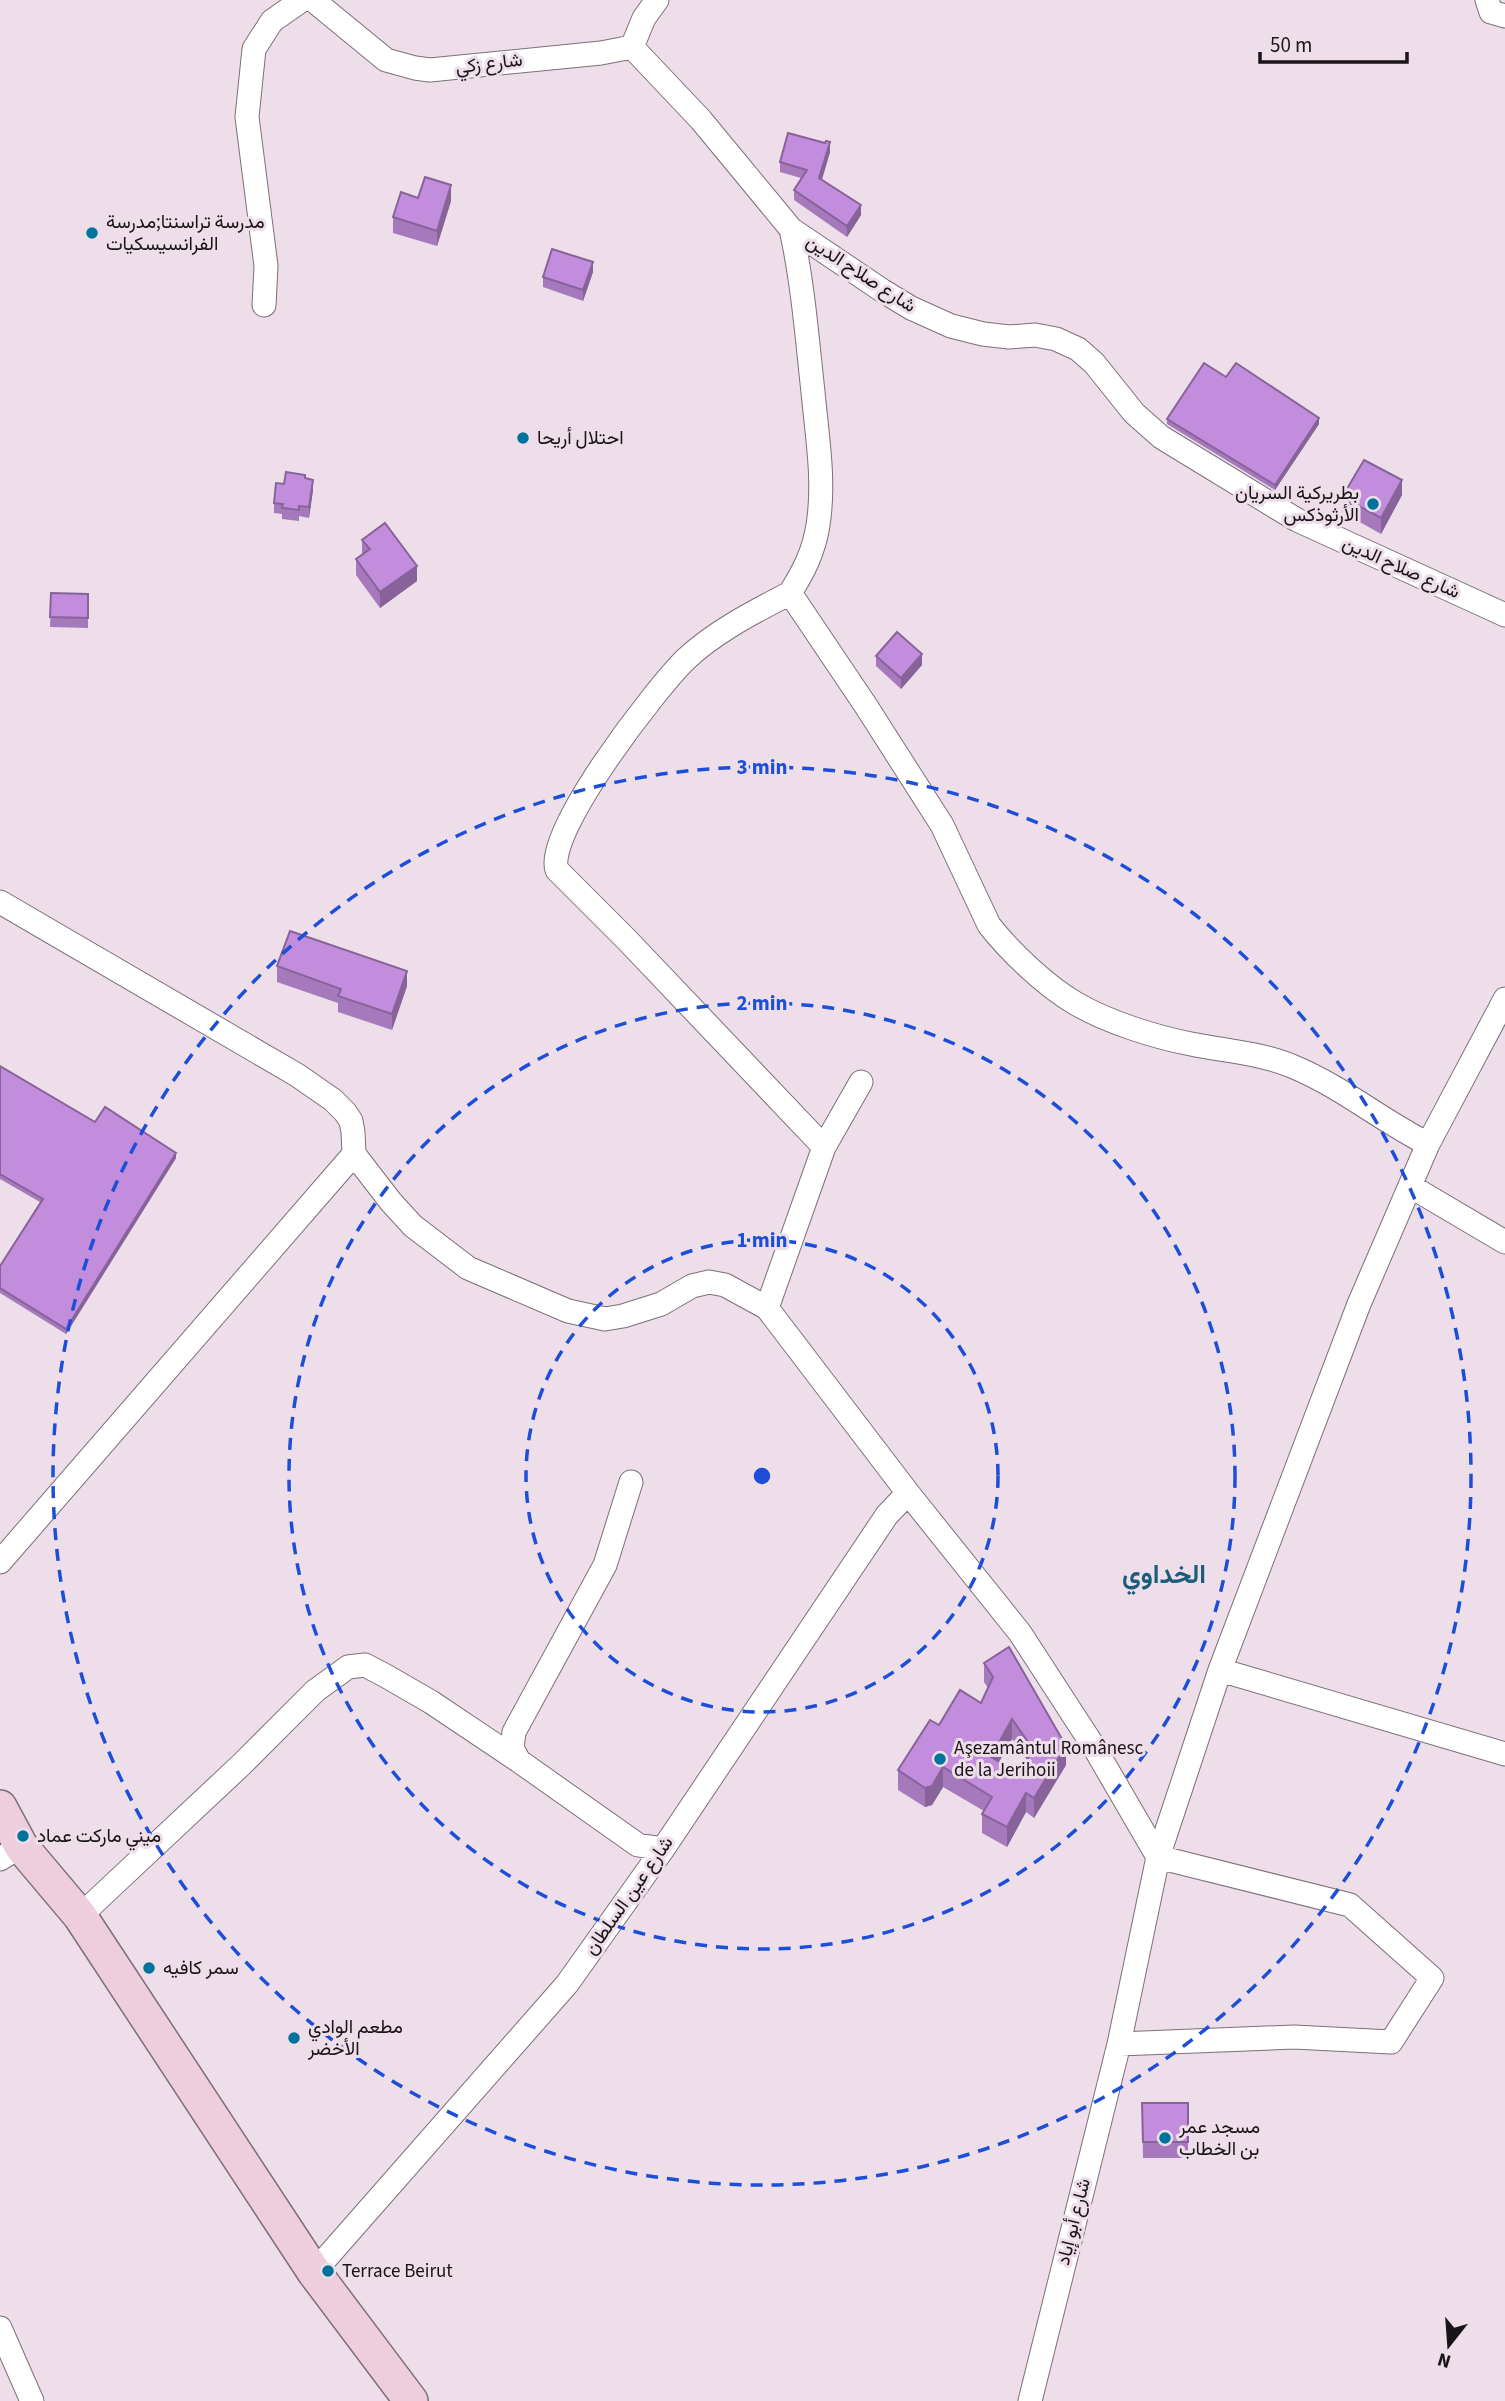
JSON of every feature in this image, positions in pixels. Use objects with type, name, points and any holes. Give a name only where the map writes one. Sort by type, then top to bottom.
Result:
[{"type":"main road","points":[[0,1807],[11,1853],[79,1916],[314,2272],[411,2401]]},
{"type":"street","points":[[264,306],[266,266],[247,117],[254,49],[272,21],[302,0]]},
{"type":"street","name":"شارع زكي","points":[[313,0],[380,56],[415,68],[444,69],[601,53],[632,47]]},
{"type":"street","points":[[632,47],[644,18],[657,0]]},
{"type":"street","points":[[1487,0],[1491,12],[1505,16]]},
{"type":"street","name":"شارع صلاح الدين","points":[[632,47],[701,120],[791,229],[883,291],[911,308],[951,326],[1009,337],[1035,335],[1078,349],[1094,363],[1134,413],[1172,444],[1297,520],[1505,615]]},
{"type":"street","points":[[791,229],[800,266],[821,481],[818,524],[807,566],[790,593],[735,623],[687,658],[659,688],[634,721],[570,819],[559,844],[555,865],[824,1147]]},
{"type":"street","points":[[790,593],[942,825],[989,925],[1027,966],[1075,1003],[1122,1024],[1188,1043],[1259,1055],[1293,1066],[1325,1082],[1428,1144]]},
{"type":"street","points":[[0,902],[297,1075],[333,1100],[351,1121],[354,1154],[413,1226],[468,1268],[568,1311],[605,1319],[661,1304],[692,1286],[709,1282],[725,1285],[766,1308],[1020,1633],[1094,1747],[1158,1857],[1350,1905],[1432,1978],[1391,2042],[1294,2037],[1119,2044]]},
{"type":"street","name":"شارع أبو إياد","points":[[1030,2401],[1119,2044],[1158,1857],[1220,1671],[1359,1304],[1428,1144],[1505,999]]},
{"type":"street","points":[[766,1308],[824,1147],[861,1082]]},
{"type":"street","points":[[0,1562],[354,1154]]},
{"type":"street","points":[[1410,1186],[1505,1242]]},
{"type":"street","points":[[519,1761],[512,1748],[514,1732],[605,1565],[631,1482]]},
{"type":"street","name":"شارع عين السلطان","points":[[314,2272],[567,1984],[663,1849],[887,1515],[908,1493]]},
{"type":"street","points":[[79,1916],[242,1763],[314,1690],[348,1667],[365,1665],[481,1735],[638,1845],[663,1849]]},
{"type":"street","points":[[1220,1671],[1505,1755]]},
{"type":"street","points":[[481,1735],[496,1738],[514,1732]]},
{"type":"street","points":[[0,2328],[32,2401]]},
{"type":"building","points":[[788,133],[830,142],[819,178],[861,205],[847,226],[794,190],[807,170],[780,162]]},
{"type":"building","points":[[425,177],[451,185],[437,231],[393,217],[401,192],[418,198]]},
{"type":"building","points":[[552,249],[593,262],[583,290],[543,277]]},
{"type":"building","points":[[1204,363],[1226,377],[1236,363],[1319,418],[1275,485],[1167,419]]},
{"type":"building","points":[[1364,460],[1402,480],[1381,518],[1342,497]]},
{"type":"building","points":[[286,472],[305,475],[305,478],[313,480],[309,507],[299,506],[299,510],[282,508],[283,504],[274,503],[276,483],[284,484]]},
{"type":"building","points":[[385,523],[417,566],[380,592],[356,559],[370,549],[362,540]]},
{"type":"building","points":[[51,593],[88,594],[88,618],[50,617]]},
{"type":"building","points":[[897,632],[922,654],[901,678],[876,656]]},
{"type":"building","points":[[290,931],[407,971],[392,1014],[338,996],[341,989],[277,966]]},
{"type":"building","points":[[0,1066],[95,1122],[105,1107],[176,1153],[66,1329],[0,1288],[0,1266],[43,1199],[0,1174]]},
{"type":"building","points":[[1009,1647],[1066,1746],[1034,1798],[1026,1793],[1007,1827],[982,1814],[992,1797],[943,1767],[932,1786],[925,1788],[898,1770],[930,1720],[939,1725],[960,1690],[981,1703],[993,1677],[984,1663]],"holes":[[[1012,1719],[1033,1749],[1019,1774],[991,1757]]]},
{"type":"building","points":[[1142,2103],[1188,2103],[1188,2142],[1143,2142]]},
{"type":"place","name":"مدرسة تراسنتا;مدرسة الفرانسيسكيات","points":[[92,233]]},
{"type":"place","name":"احتلال أريحا","points":[[523,438]]},
{"type":"place","name":"بطريركية السريان الأرثوذكس","points":[[1373,504]]},
{"type":"place","name":"Aşezamântul Românesc de la Jerihoii","points":[[940,1759]]},
{"type":"place","name":"ميني ماركت عماد","points":[[23,1836]]},
{"type":"place","name":"سمر كافيه","points":[[149,1968]]},
{"type":"place","name":"مطعم الوادي الأخضر","points":[[294,2038]]},
{"type":"place","name":"مسجد عمر بن الخطاب","points":[[1165,2138]]},
{"type":"place","name":"Terrace Beirut","points":[[328,2271]]},
{"type":"district","name":"الخداوي","points":[[1164,1574]]}]
